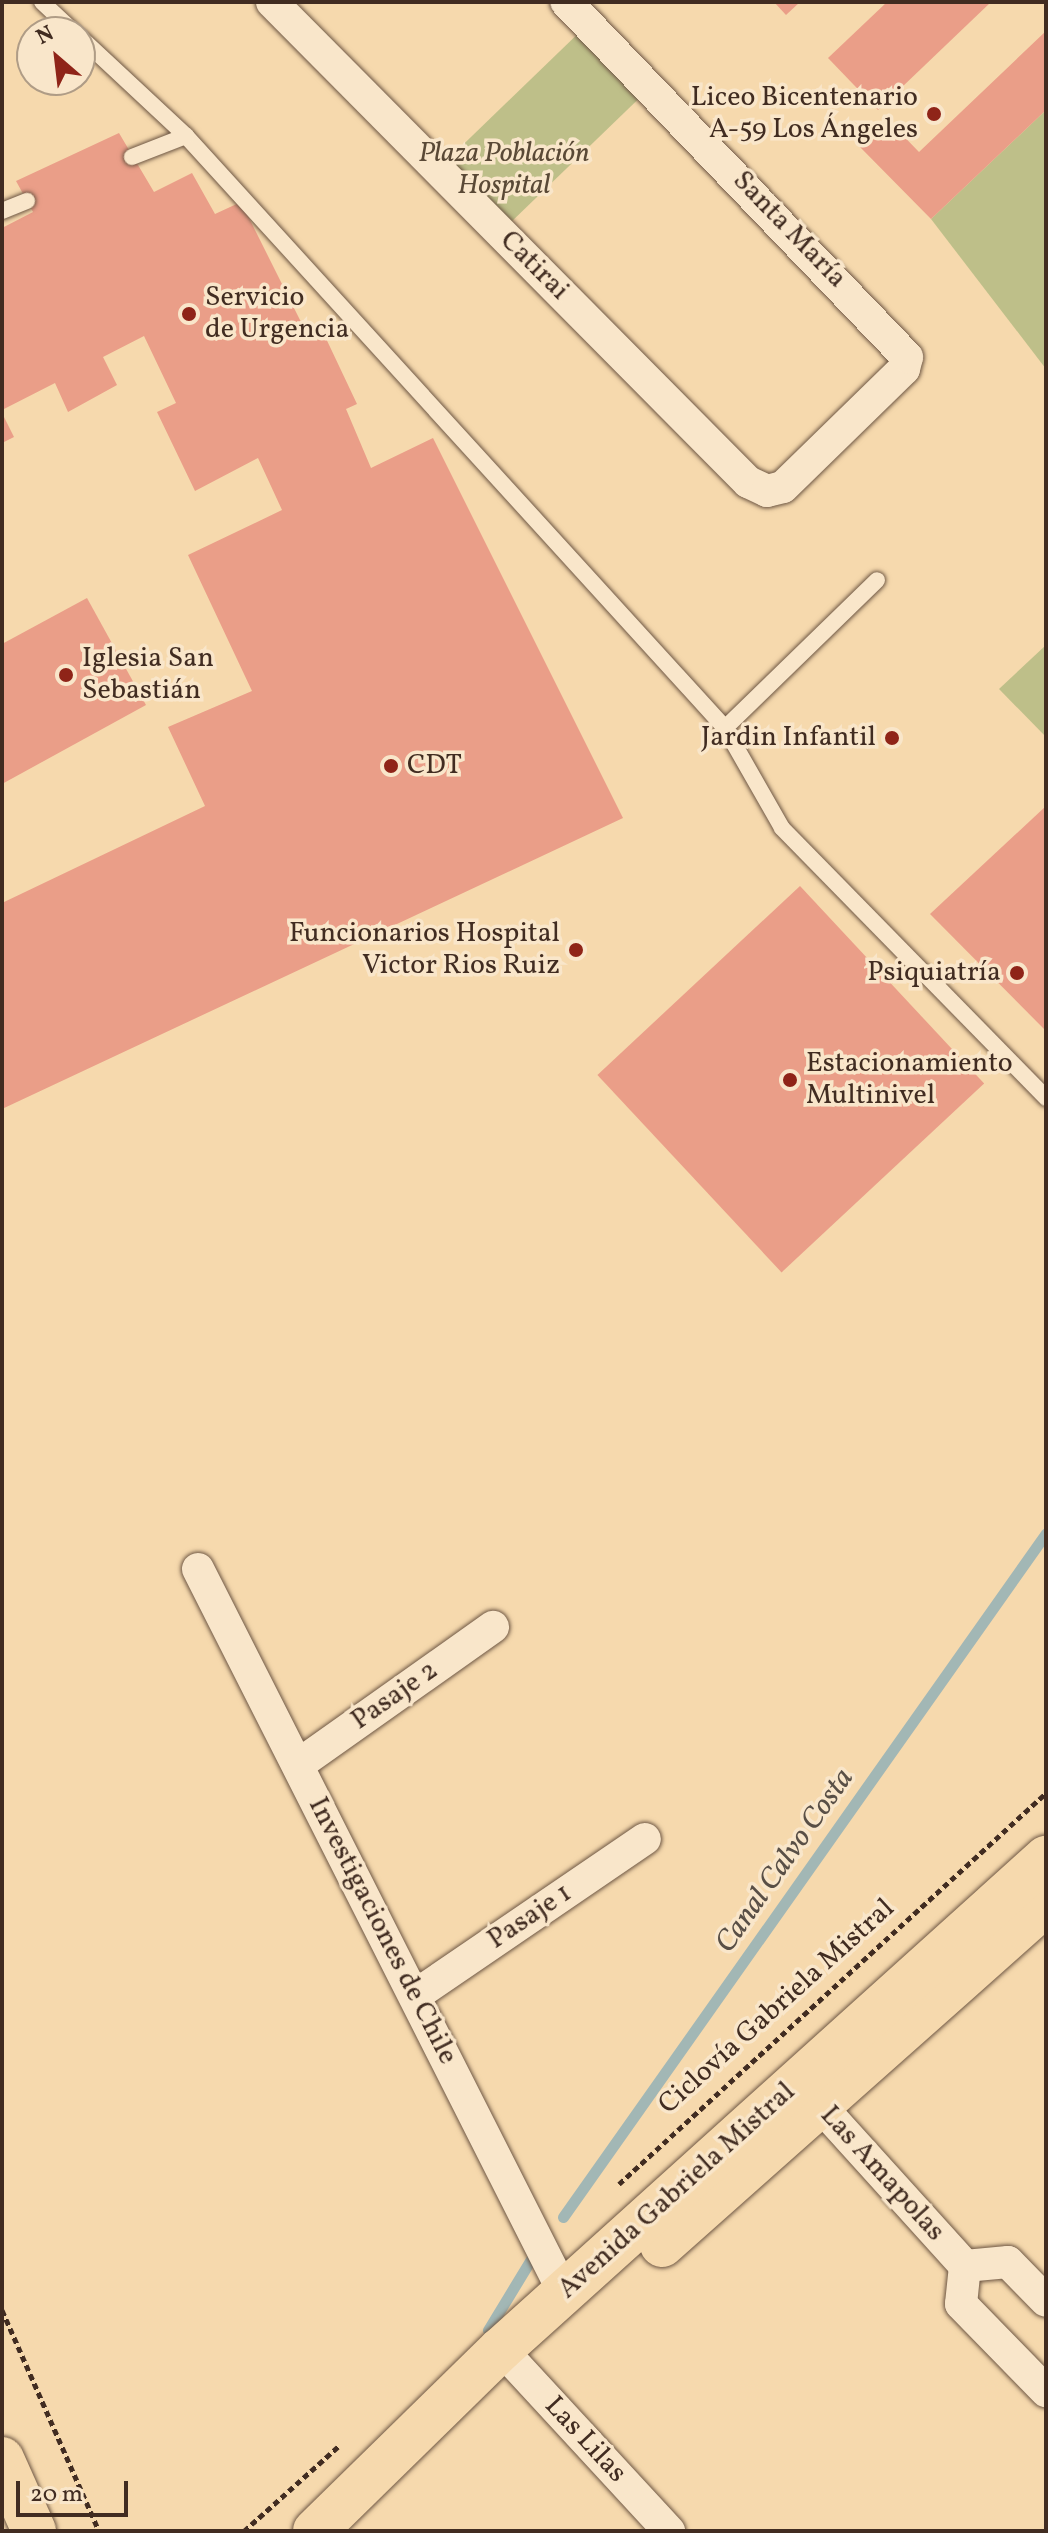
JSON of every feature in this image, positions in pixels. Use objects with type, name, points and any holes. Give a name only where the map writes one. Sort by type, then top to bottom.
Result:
[{"type":"main road","name":"Avenida Gabriela Mistral","points":[[315,2531],[809,2093],[1046,1858]]},
{"type":"main road","name":"Avenida Gabriela Mistral","points":[[335,2531],[511,2360],[564,2293],[1046,1904]]},
{"type":"main road","points":[[2,2459],[34,2531]]},
{"type":"street","name":"Catirai","points":[[272,2],[748,482],[767,491],[783,487],[904,369],[907,357]]},
{"type":"street","name":"Santa María","points":[[567,2],[907,357]]},
{"type":"street","name":"Investigaciones de Chile","points":[[198,1569],[564,2293]]},
{"type":"street","name":"Pasaje 2","points":[[298,1765],[493,1627]]},
{"type":"street","name":"Pasaje 1","points":[[416,1995],[645,1839]]},
{"type":"street","name":"Las Amapolas","points":[[809,2093],[965,2266],[961,2304],[1046,2391]]},
{"type":"street","name":"Las Amapolas","points":[[965,2266],[1008,2262],[1046,2301]]},
{"type":"street","name":"Las Lilas","points":[[511,2360],[669,2531]]},
{"type":"lane","points":[[42,2],[57,16]]},
{"type":"lane","points":[[96,52],[186,136],[725,728],[782,828],[1046,1098]]},
{"type":"lane","points":[[132,157],[186,136]]},
{"type":"lane","points":[[2,211],[27,201]]},
{"type":"lane","points":[[725,728],[877,580]]},
{"type":"path","name":"Ciclovía Gabriela Mistral","points":[[609,2194],[672,2128],[1046,1793]]},
{"type":"path","points":[[2,2310],[99,2531]]},
{"type":"green space","name":"Plaza Población Hospital","points":[[588,24],[650,88],[499,233],[438,169]]},
{"type":"green space","points":[[1046,110],[1046,369],[931,219]]},
{"type":"green space","points":[[1046,645],[1046,737],[999,689]]},
{"type":"building","points":[[774,2],[800,2],[786,15]]},
{"type":"building","points":[[887,2],[991,2],[878,110],[828,58]]},
{"type":"building","points":[[1046,31],[1046,110],[931,219],[860,147],[887,119],[919,152]]},
{"type":"building","points":[[119,133],[154,192],[192,173],[215,214],[241,202],[308,336],[322,330],[357,404],[346,409],[371,468],[433,438],[623,818],[2,1109],[2,903],[205,806],[168,727],[252,691],[188,555],[282,510],[258,458],[195,491],[157,412],[176,403],[144,336],[103,357],[117,385],[68,412],[55,383],[2,410],[2,228],[33,212],[16,181]]},
{"type":"building","points":[[2,413],[14,437],[2,443]]},
{"type":"building","name":"Iglesia San Sebastián","points":[[87,598],[146,705],[2,784],[2,644]]},
{"type":"building","name":"Psiquiatría","points":[[1046,806],[1046,1031],[930,914]]},
{"type":"building","name":"Estacionamiento Multinivel","points":[[800,886],[984,1083],[782,1272],[597,1075]]},
{"type":"waterway","name":"Canal Calvo Costa","points":[[563,2217],[1046,1533]]},
{"type":"waterway","name":"Canal Calvo Costa","points":[[488,2330],[536,2251]]},
{"type":"place","name":"Liceo Bicentenario A-59 Los Ángeles","points":[[934,114]]},
{"type":"place","name":"Servicio de Urgencia","points":[[189,314]]},
{"type":"place","name":"Iglesia San Sebastián","points":[[66,675]]},
{"type":"place","name":"Jardin Infantil","points":[[892,738]]},
{"type":"place","name":"CDT","points":[[391,766]]},
{"type":"place","name":"Funcionarios Hospital Victor Rios Ruiz","points":[[576,950]]},
{"type":"place","name":"Psiquiatría","points":[[1017,973]]},
{"type":"place","name":"Estacionamiento Multinivel","points":[[790,1080]]}]
